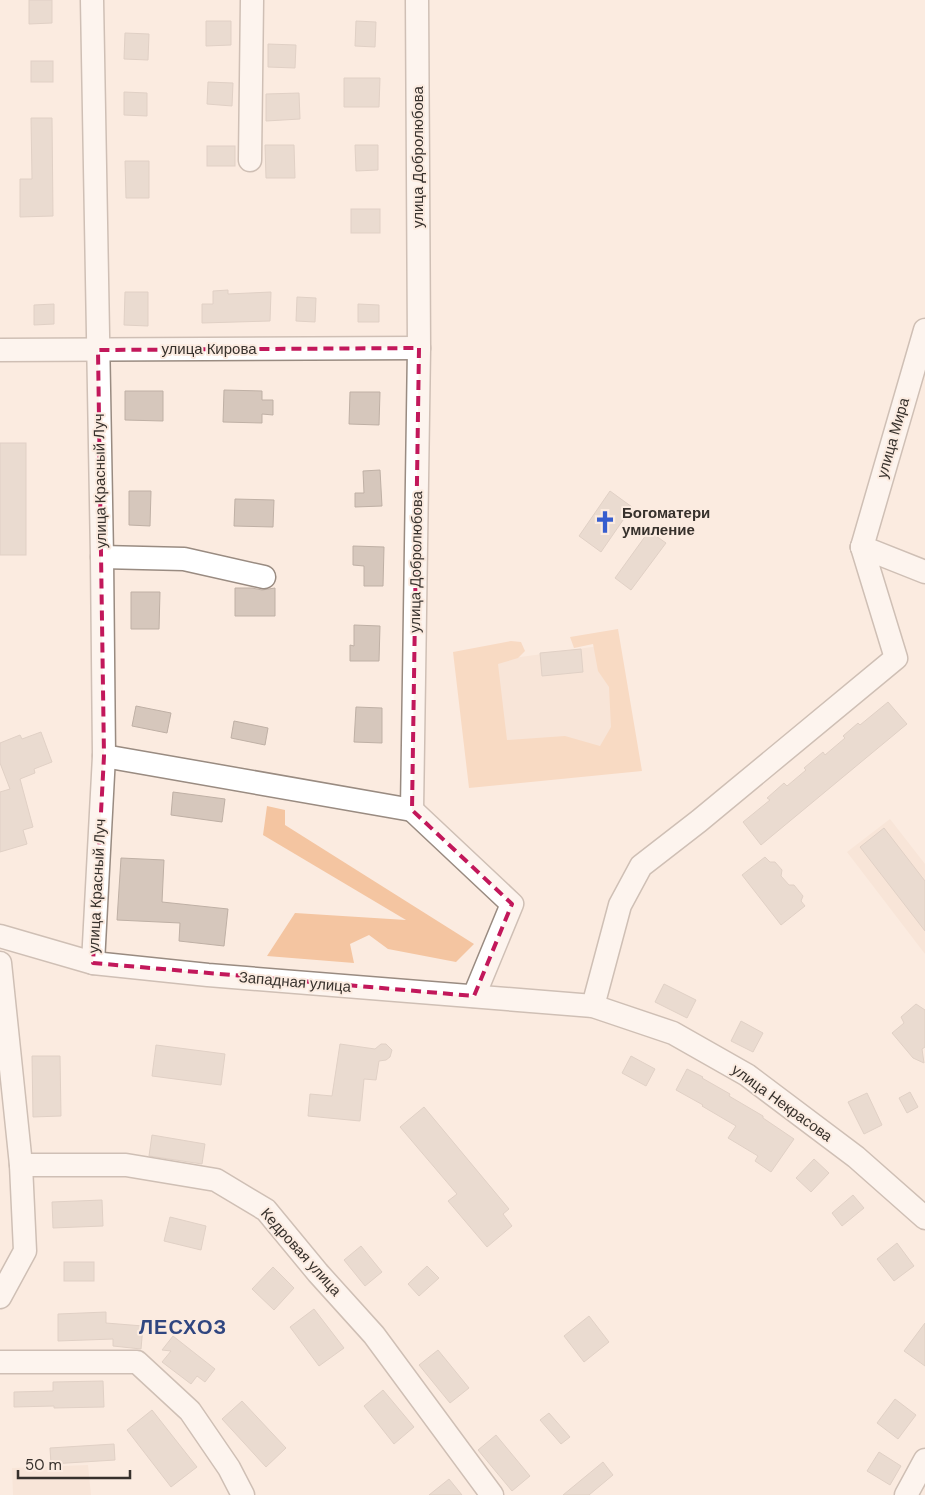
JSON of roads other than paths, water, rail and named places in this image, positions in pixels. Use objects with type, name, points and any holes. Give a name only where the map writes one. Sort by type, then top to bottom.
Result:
[{"type":"street","name":"улица Красный Луч","points":[[92,0],[104,756],[93,963]]},
{"type":"street","points":[[250,160],[252,0]]},
{"type":"street","name":"улица Добролюбова","points":[[412,810],[419,348],[417,0]]},
{"type":"street","name":"улица Мира","points":[[862,547],[925,330]]},
{"type":"street","name":"улица Кирова","points":[[0,350],[419,348]]},
{"type":"street","points":[[862,547],[925,572]]},
{"type":"street","points":[[593,1006],[620,905],[641,866],[699,821],[896,658],[862,547]]},
{"type":"street","points":[[102,557],[184,559],[264,577]]},
{"type":"street","points":[[104,756],[412,810],[512,904],[474,996]]},
{"type":"street","name":"Западная улица","points":[[0,936],[93,963],[208,975],[593,1006]]},
{"type":"street","points":[[0,963],[21,1164],[25,1251],[0,1297]]},
{"type":"street","name":"улица Некрасова","points":[[593,1006],[673,1033],[747,1075],[856,1157],[925,1218]]},
{"type":"street","name":"Кедровая улица","points":[[21,1164],[126,1165],[216,1180],[266,1210],[374,1335],[492,1495]]},
{"type":"street","points":[[0,1362],[137,1362],[190,1411],[229,1468],[242,1495]]},
{"type":"street","points":[[906,1495],[925,1460]]},
{"type":"place","name":"Богоматери умиление","points":[[605,522]]},
{"type":"district","name":"ЛЕСХОЗ","points":[[183,1327]]}]
